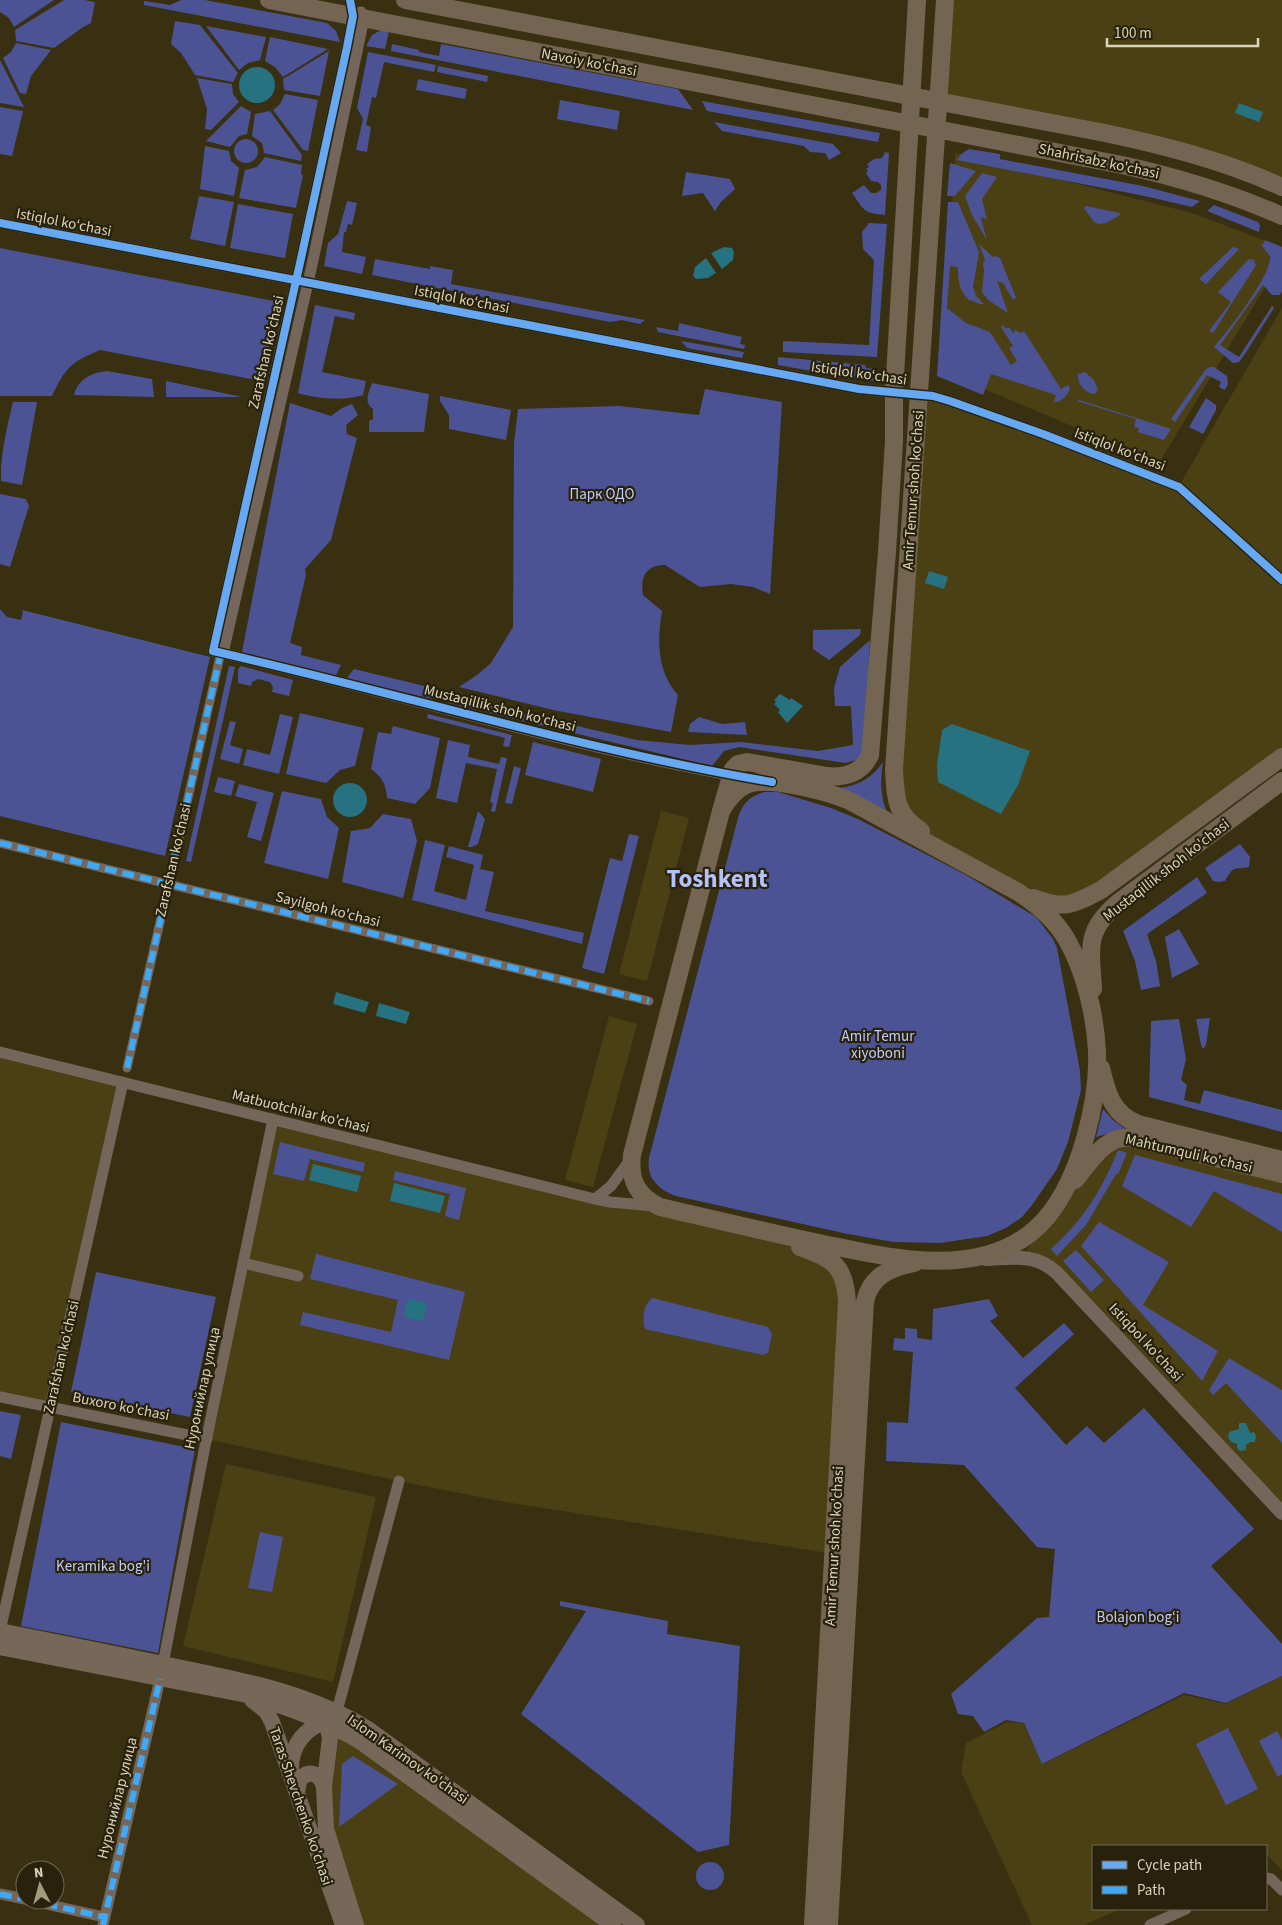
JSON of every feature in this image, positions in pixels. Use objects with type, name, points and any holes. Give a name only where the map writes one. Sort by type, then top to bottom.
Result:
[{"type":"main road","name":"Navoiy ko'chasi","points":[[268,0],[355,9],[910,123]]},
{"type":"main road","name":"Navoiy ko'chasi","points":[[405,0],[939,101]]},
{"type":"main road","name":"Amir Temur shoh ko'chasi","points":[[731,775],[736,765],[747,762],[839,777],[864,766],[869,758],[887,552],[894,441],[894,393],[917,0]]},
{"type":"main road","name":"Amir Temur shoh ko'chasi","points":[[945,0],[894,770],[900,811],[909,823],[988,875]]},
{"type":"main road","name":"Shahrisabz ko'chasi","points":[[939,101],[1155,144],[1228,166],[1282,187]]},
{"type":"main road","name":"Shahrisabz ko'chasi","points":[[910,123],[1147,170],[1219,191],[1282,216]]},
{"type":"main road","name":"Mustaqillik shoh ko'chasi","points":[[1018,892],[1058,906],[1070,904],[1090,896],[1123,874],[1282,757]]},
{"type":"main road","points":[[721,810],[733,794],[745,785],[760,781],[819,790],[842,798],[988,875],[1018,892],[1050,916],[1071,949],[1086,991],[1097,1046],[1095,1087],[1087,1130],[1073,1173],[1047,1217],[1028,1235],[1004,1249],[986,1255],[956,1260],[924,1260],[857,1250],[748,1228],[660,1207],[645,1198],[634,1185],[631,1159],[721,810],[731,775]]},
{"type":"main road","name":"Mustaqillik shoh ko'chasi","points":[[1097,1046],[1091,950],[1092,936],[1100,920],[1119,902],[1282,781]]},
{"type":"main road","name":"Mahtumquli ko'chasi","points":[[1097,1046],[1109,1099],[1126,1119],[1138,1124],[1282,1160]]},
{"type":"main road","name":"Mahtumquli ko'chasi","points":[[1061,1196],[1105,1145],[1111,1140],[1122,1137],[1134,1138],[1282,1174]]},
{"type":"main road","name":"Amir Temur shoh ko'chasi","points":[[748,1228],[803,1247],[830,1261],[841,1271],[847,1290],[846,1337],[813,1925]]},
{"type":"main road","name":"Amir Temur shoh ko'chasi","points":[[829,1925],[865,1302],[872,1284],[883,1273],[899,1266],[924,1260]]},
{"type":"main road","name":"Islom Karimov ko'chasi","points":[[0,1631],[162,1671],[286,1708],[324,1722]]},
{"type":"main road","name":"Islom Karimov ko'chasi","points":[[0,1647],[255,1684],[308,1699],[337,1711],[354,1728],[613,1925]]},
{"type":"main road","name":"Taras Shevchenko ko'chasi","points":[[246,1696],[263,1709],[270,1718],[343,1925]]},
{"type":"main road","name":"Taras Shevchenko ko'chasi","points":[[308,1699],[324,1722],[329,1733],[324,1787],[324,1809],[328,1840],[356,1925]]},
{"type":"main road","points":[[295,1786],[292,1760],[298,1741],[307,1731],[324,1722],[336,1720],[354,1728]]},
{"type":"main road","points":[[328,1749],[337,1738],[354,1728]]},
{"type":"main road","name":"Islom Karimov ko'chasi","points":[[354,1728],[637,1925]]},
{"type":"main road","points":[[295,1786],[307,1774],[314,1774],[321,1779],[324,1787]]},
{"type":"street","name":"Zarafshan ko'chasi","points":[[126,1068],[219,652],[355,9]]},
{"type":"street","name":"Zarafshan ko'chasi","points":[[219,652],[308,284],[355,9]]},
{"type":"street","name":"Istiqlol ko‘chasi","points":[[0,223],[296,282],[859,389],[919,395]]},
{"type":"street","name":"Istiqlol ko'chasi","points":[[919,395],[933,396],[1043,434],[1179,487],[1282,580]]},
{"type":"street","name":"Mustaqillik shoh ko'chasi","points":[[219,652],[436,707],[668,762],[772,782]]},
{"type":"street","name":"Sayilgoh ko'chasi","points":[[0,843],[649,1001]]},
{"type":"street","name":"Matbuotchilar ko'chasi","points":[[0,1052],[595,1199],[660,1207]]},
{"type":"street","name":"Zarafshan ko'chasi","points":[[0,1631],[123,1082]]},
{"type":"street","name":"Нуронийлар улица","points":[[103,1921],[162,1671],[207,1439],[273,1119]]},
{"type":"street","points":[[595,1199],[611,1186],[631,1159]]},
{"type":"street","name":"Istiqbol ko'chasi","points":[[956,1260],[1029,1258],[1042,1261],[1053,1269],[1282,1513]]},
{"type":"street","points":[[243,1263],[298,1276]]},
{"type":"street","name":"Buxoro ko'chasi","points":[[0,1397],[207,1439]]},
{"type":"street","points":[[337,1711],[399,1481]]},
{"type":"street","points":[[1267,1878],[1271,1879],[1282,1890]]},
{"type":"street","points":[[0,1894],[15,1897]]},
{"type":"street","points":[[63,1910],[103,1921]]},
{"type":"street","points":[[1150,1925],[1184,1910]]},
{"type":"shaded area","points":[[945,0],[1282,0],[1282,187],[1252,175],[939,101]]},
{"type":"shaded area","points":[[257,67],[269,73],[275,85],[269,97],[257,103],[245,97],[239,85],[245,73]]},
{"type":"shaded area","points":[[1239,103],[1263,112],[1259,122],[1235,113]]},
{"type":"shaded area","points":[[955,153],[1192,213],[1282,247],[1282,259],[1159,463],[942,371]]},
{"type":"shaded area","points":[[724,247],[732,248],[734,252],[733,260],[722,269],[711,253]]},
{"type":"shaded area","points":[[706,258],[716,273],[708,278],[696,279],[693,276],[695,267]]},
{"type":"shaded area","points":[[1282,308],[1282,757],[1101,890],[1047,903],[909,823],[900,811],[919,395],[1179,486]]},
{"type":"shaded area","points":[[929,571],[948,577],[944,589],[925,583]]},
{"type":"shaded area","points":[[780,694],[790,700],[791,698],[803,706],[787,723],[778,712],[780,710],[774,704],[776,702],[774,700]]},
{"type":"shaded area","points":[[952,724],[1030,751],[1018,785],[1001,814],[938,782],[937,765],[942,730]]},
{"type":"shaded area","points":[[350,783],[362,788],[367,800],[362,812],[350,817],[338,812],[333,800],[338,788]]},
{"type":"shaded area","points":[[661,811],[689,818],[647,981],[619,974]]},
{"type":"shaded area","points":[[336,992],[369,1002],[365,1013],[333,1004]]},
{"type":"shaded area","points":[[379,1003],[410,1012],[406,1024],[376,1016]]},
{"type":"shaded area","points":[[609,1016],[637,1024],[593,1187],[565,1180]]},
{"type":"shaded area","points":[[0,1052],[123,1082],[50,1407],[0,1397]]},
{"type":"shaded area","points":[[273,1119],[549,1188],[660,1207],[803,1247],[840,1269],[834,1554],[505,1502],[207,1439]]},
{"type":"shaded area","points":[[1115,1139],[1282,1174],[1282,1513],[1060,1275],[1026,1257],[1027,1250],[1047,1217]]},
{"type":"shaded area","points":[[313,1164],[361,1176],[357,1192],[309,1180]]},
{"type":"shaded area","points":[[394,1183],[445,1196],[440,1213],[390,1201]]},
{"type":"shaded area","points":[[411,1299],[425,1302],[427,1306],[423,1321],[406,1318],[404,1314],[407,1301]]},
{"type":"shaded area","points":[[1239,1423],[1246,1423],[1250,1433],[1254,1432],[1256,1436],[1255,1442],[1250,1442],[1246,1445],[1246,1450],[1240,1451],[1237,1448],[1237,1444],[1231,1442],[1228,1437],[1229,1432],[1239,1429]]},
{"type":"shaded area","points":[[226,1464],[376,1497],[333,1682],[183,1646]]},
{"type":"shaded area","points":[[1282,1676],[1282,1870],[1267,1855],[1267,1845],[1092,1845],[1092,1910],[1118,1910],[1084,1925],[1032,1925],[961,1772],[966,1743],[1007,1722],[1023,1723],[1043,1764],[1184,1695],[1226,1704]]},
{"type":"shaded area","points":[[350,1735],[613,1925],[356,1925],[331,1849],[330,1738]]},
{"type":"green space","points":[[0,0],[54,0],[14,27],[9,18],[0,12]]},
{"type":"green space","points":[[64,0],[95,2],[91,23],[54,48],[16,41],[15,30]]},
{"type":"green space","points":[[181,0],[205,0],[327,23],[336,31],[340,42],[144,5],[144,1],[170,5]]},
{"type":"green space","points":[[175,21],[200,25],[238,73],[233,82],[195,75],[181,53],[171,44]]},
{"type":"green space","points":[[206,26],[266,37],[260,60],[248,63],[239,70]]},
{"type":"green space","points":[[381,30],[389,31],[385,49],[366,46],[372,35]]},
{"type":"green space","points":[[270,37],[328,49],[283,77],[275,67],[265,61]]},
{"type":"green space","points":[[16,43],[51,50],[31,76],[26,94],[20,93],[3,58],[11,52]]},
{"type":"green space","points":[[392,44],[439,56],[441,44],[678,89],[693,110],[391,51]]},
{"type":"green space","points":[[329,51],[320,96],[284,90],[283,79]]},
{"type":"green space","points":[[368,52],[436,65],[434,72],[384,62],[376,98],[372,97],[366,125],[371,127],[367,152],[356,150],[363,119],[357,108]]},
{"type":"green space","points":[[0,60],[24,107],[0,103]]},
{"type":"green space","points":[[438,66],[488,76],[487,82],[437,72]]},
{"type":"green space","points":[[197,78],[232,84],[233,94],[239,102],[211,130],[205,129],[207,109]]},
{"type":"green space","points":[[418,79],[467,89],[465,99],[416,90]]},
{"type":"green space","points":[[285,94],[318,100],[308,151],[303,150],[273,110],[280,104]]},
{"type":"green space","points":[[560,100],[620,111],[617,130],[557,119]]},
{"type":"green space","points":[[702,101],[880,133],[878,142],[707,111]]},
{"type":"green space","points":[[241,106],[251,112],[247,134],[239,136],[230,147],[206,141]]},
{"type":"green space","points":[[0,107],[23,111],[12,156],[0,154]]},
{"type":"green space","points":[[270,111],[302,155],[301,161],[264,153],[262,143],[252,136],[255,114]]},
{"type":"green space","points":[[714,122],[833,144],[841,153],[829,160],[825,153],[810,152],[804,146],[722,131]]},
{"type":"green space","points":[[246,139],[254,143],[258,151],[254,159],[246,163],[238,159],[234,151],[238,143]]},
{"type":"green space","points":[[205,146],[229,151],[231,161],[239,168],[234,196],[200,189]]},
{"type":"green space","points":[[969,149],[1000,154],[1000,159],[1143,186],[1200,201],[1192,207],[1140,195],[957,160],[961,154]]},
{"type":"green space","points":[[885,152],[889,153],[885,215],[865,210],[852,193],[864,185],[871,193],[881,190],[881,185],[878,182],[871,181],[866,173],[868,171],[866,169],[869,167],[867,164],[874,159],[882,158]]},
{"type":"green space","points":[[265,157],[302,165],[301,174],[303,175],[296,208],[239,198],[245,170],[257,167]]},
{"type":"green space","points":[[950,163],[976,171],[955,196],[947,196]]},
{"type":"green space","points":[[686,172],[730,179],[735,189],[721,202],[715,211],[703,193],[682,196]]},
{"type":"green space","points":[[982,173],[997,177],[982,199],[987,220],[982,217],[981,219],[987,240],[972,215],[965,196]]},
{"type":"green space","points":[[199,196],[234,202],[225,246],[190,239]]},
{"type":"green space","points":[[347,201],[357,203],[352,225],[348,224],[346,232],[344,232],[342,252],[366,257],[362,274],[324,266],[328,243],[338,234]]},
{"type":"green space","points":[[948,202],[958,202],[979,252],[973,287],[976,296],[984,304],[970,301],[966,297],[960,286],[958,267],[950,266],[947,308],[966,323],[990,332],[1011,365],[1017,361],[1009,348],[1013,346],[1001,327],[1003,325],[1005,328],[1010,328],[1013,333],[1015,332],[1013,329],[1021,333],[1024,331],[1061,389],[1068,385],[1070,388],[1062,400],[1054,402],[1056,395],[991,374],[983,395],[937,376]]},
{"type":"green space","points":[[238,204],[293,214],[285,258],[230,248]]},
{"type":"green space","points":[[1214,205],[1258,222],[1260,225],[1259,232],[1207,211]]},
{"type":"green space","points":[[1086,206],[1120,213],[1120,215],[1106,223],[1098,224],[1094,222],[1084,208]]},
{"type":"green space","points":[[869,223],[887,224],[877,357],[783,352],[783,341],[869,345],[874,260],[863,249],[862,232]]},
{"type":"green space","points":[[1265,240],[1282,247],[1282,291],[1280,295],[1272,295],[1263,285],[1220,345],[1239,357],[1272,306],[1274,308],[1243,357],[1239,362],[1233,363],[1214,347],[1248,303],[1264,276],[1269,265],[1270,256],[1262,246]]},
{"type":"green space","points":[[979,244],[993,257],[1000,258],[1017,300],[1015,298],[1013,300],[1003,283],[997,281],[1008,313],[988,300],[982,292],[983,264],[985,260]]},
{"type":"green space","points":[[1233,247],[1239,249],[1206,284],[1199,279]]},
{"type":"green space","points":[[0,248],[279,302],[261,381],[100,350],[70,367],[61,378],[52,396],[0,396]]},
{"type":"green space","points":[[375,259],[430,269],[430,266],[453,270],[451,284],[645,320],[640,324],[622,320],[610,322],[372,275]]},
{"type":"green space","points":[[1249,259],[1254,260],[1256,265],[1213,333],[1209,331],[1231,302],[1218,292]]},
{"type":"green space","points":[[315,305],[355,313],[354,320],[335,316],[322,372],[366,381],[363,395],[348,398],[330,398],[298,393]]},
{"type":"green space","points":[[679,323],[742,337],[740,344],[745,345],[744,349],[658,332],[656,327],[678,331]]},
{"type":"green space","points":[[681,341],[744,352],[742,358],[687,348]]},
{"type":"green space","points":[[778,357],[865,365],[866,368],[875,369],[875,380],[868,381],[778,365]]},
{"type":"green space","points":[[1214,367],[1227,376],[1228,384],[1225,390],[1219,387],[1221,382],[1207,375],[1175,422],[1171,419],[1206,369]]},
{"type":"green space","points":[[107,371],[152,379],[154,397],[74,395],[76,389],[86,378],[96,373]]},
{"type":"green space","points":[[1085,372],[1094,380],[1098,390],[1095,394],[1085,390],[1080,384],[1078,374]]},
{"type":"green space","points":[[166,381],[242,397],[166,397]]},
{"type":"green space","points":[[372,383],[429,394],[424,432],[369,432],[369,421],[373,419],[373,409],[367,400]]},
{"type":"green space","name":"Парк ОДО","points":[[705,389],[782,402],[770,594],[753,587],[731,584],[700,587],[665,565],[653,567],[646,573],[642,583],[643,595],[662,611],[659,634],[660,656],[666,676],[678,695],[671,732],[558,711],[459,687],[491,663],[513,627],[514,444],[518,409],[619,406],[699,415]]},
{"type":"green space","points":[[440,396],[511,410],[506,440],[449,429],[449,415],[440,401]]},
{"type":"green space","points":[[1206,398],[1216,405],[1216,410],[1203,434],[1189,427]]},
{"type":"green space","points":[[1079,400],[1171,429],[1164,440],[1138,432],[1139,428],[1134,427],[1136,419],[1077,401]]},
{"type":"green space","points":[[13,402],[37,402],[22,485],[1,481],[6,431]]},
{"type":"green space","points":[[290,403],[331,416],[352,404],[358,415],[346,425],[347,434],[357,438],[331,540],[305,569],[306,575],[290,643],[302,647],[301,655],[341,665],[336,675],[333,676],[242,652]]},
{"type":"green space","points":[[0,494],[26,499],[29,506],[10,567],[0,564]]},
{"type":"green space","points":[[0,609],[7,617],[21,620],[22,610],[210,657],[165,856],[0,816]]},
{"type":"green space","points":[[861,629],[860,635],[829,660],[813,649],[813,630]]},
{"type":"green space","points":[[870,640],[864,753],[856,760],[846,763],[739,747],[724,751],[712,766],[448,703],[453,697],[637,740],[690,745],[741,742],[818,751],[853,745],[851,706],[835,706],[834,688],[840,667]]},
{"type":"green space","points":[[229,666],[235,667],[191,862],[186,861]]},
{"type":"green space","points":[[241,666],[293,680],[289,696],[272,692],[273,687],[270,682],[258,679],[252,682],[251,686],[238,683],[238,669]]},
{"type":"green space","points":[[354,669],[441,690],[432,699],[346,679]]},
{"type":"green space","points":[[300,713],[364,728],[355,766],[340,770],[326,783],[286,774]]},
{"type":"green space","points":[[280,714],[293,717],[279,774],[243,765],[247,749],[270,755]]},
{"type":"green space","points":[[428,714],[512,735],[509,747],[503,746],[505,738],[427,718]]},
{"type":"green space","points":[[699,717],[722,724],[745,722],[747,735],[688,732],[690,724]]},
{"type":"green space","points":[[230,721],[236,722],[230,745],[243,749],[239,764],[220,759]]},
{"type":"green space","points":[[393,726],[440,738],[430,788],[415,804],[387,798],[383,781],[371,769],[378,732],[391,734]]},
{"type":"green space","points":[[448,740],[470,745],[468,757],[499,764],[501,757],[507,758],[495,812],[491,811],[493,803],[490,802],[497,769],[466,763],[457,803],[436,798]]},
{"type":"green space","points":[[533,742],[601,759],[593,792],[525,775]]},
{"type":"green space","points":[[883,762],[881,788],[888,814],[840,788],[864,780]]},
{"type":"green space","points":[[514,766],[521,768],[512,804],[505,803]]},
{"type":"green space","points":[[218,777],[235,781],[231,796],[214,792]]},
{"type":"green space","points":[[239,784],[274,793],[261,841],[247,837],[257,802],[235,796]]},
{"type":"green space","points":[[282,791],[321,799],[327,817],[339,828],[328,879],[264,863]]},
{"type":"green space","name":"Amir Temur xiyoboni","points":[[764,792],[778,792],[831,808],[858,819],[966,875],[1036,917],[1053,939],[1057,948],[1080,1071],[1081,1090],[1068,1142],[1057,1169],[1022,1217],[1006,1228],[987,1236],[940,1243],[894,1242],[848,1234],[676,1196],[664,1190],[651,1177],[649,1158],[738,818],[747,801]]},
{"type":"green space","points":[[478,811],[485,819],[478,844],[468,847]]},
{"type":"green space","points":[[383,814],[411,819],[417,841],[403,898],[342,882],[351,831],[370,828]]},
{"type":"green space","points":[[629,834],[639,836],[604,974],[582,968],[610,858],[622,861]]},
{"type":"green space","points":[[425,840],[445,845],[434,891],[466,900],[474,865],[446,857],[449,846],[483,855],[480,869],[494,872],[485,911],[584,933],[582,944],[412,900]]},
{"type":"green space","points":[[1240,844],[1250,857],[1249,867],[1234,869],[1225,881],[1213,881],[1205,868]]},
{"type":"green space","points":[[1197,877],[1207,893],[1147,934],[1156,961],[1160,986],[1141,990],[1135,961],[1123,931]]},
{"type":"green space","points":[[1179,929],[1199,964],[1172,978],[1165,937]]},
{"type":"green space","points":[[1210,1018],[1206,1045],[1203,1049],[1196,1019]]},
{"type":"green space","points":[[1179,1019],[1186,1059],[1181,1080],[1187,1085],[1184,1100],[1200,1104],[1204,1090],[1282,1110],[1282,1132],[1149,1097],[1151,1021]]},
{"type":"green space","points":[[1103,1109],[1113,1120],[1125,1129],[1096,1137]]},
{"type":"green space","points":[[280,1142],[365,1163],[363,1172],[310,1159],[304,1181],[273,1174]]},
{"type":"green space","points":[[1118,1150],[1127,1153],[1118,1174],[1116,1174],[1086,1225],[1057,1256],[1051,1249],[1082,1216],[1106,1178]]},
{"type":"green space","points":[[1135,1155],[1282,1194],[1282,1232],[1214,1191],[1191,1227],[1122,1186]]},
{"type":"green space","points":[[395,1171],[466,1188],[459,1220],[445,1216],[450,1194],[393,1180]]},
{"type":"green space","points":[[1099,1222],[1169,1262],[1143,1305],[1218,1351],[1202,1381],[1081,1246]]},
{"type":"green space","points":[[1076,1250],[1104,1280],[1091,1292],[1063,1261]]},
{"type":"green space","points":[[316,1254],[465,1292],[449,1360],[300,1325],[303,1312],[391,1332],[398,1300],[310,1279]]},
{"type":"green space","points":[[96,1272],[216,1297],[190,1417],[71,1392]]},
{"type":"green space","points":[[652,1298],[768,1327],[772,1334],[768,1353],[763,1355],[645,1329],[644,1312]]},
{"type":"green space","name":"Bolajon bog‘i","points":[[989,1299],[998,1316],[990,1321],[1023,1358],[1064,1323],[1074,1334],[1015,1388],[1066,1445],[1087,1426],[1104,1443],[1144,1408],[1254,1529],[1211,1566],[1282,1644],[1282,1676],[1226,1703],[1184,1693],[1042,1764],[1024,1723],[1006,1720],[984,1732],[973,1716],[958,1714],[951,1694],[1037,1618],[1049,1617],[1055,1549],[1037,1547],[964,1465],[886,1461],[887,1422],[908,1423],[913,1352],[893,1350],[894,1338],[905,1339],[905,1328],[917,1329],[917,1338],[932,1340],[933,1309]]},
{"type":"green space","points":[[1229,1358],[1282,1390],[1282,1443],[1226,1383],[1213,1395],[1209,1390]]},
{"type":"green space","points":[[0,1411],[21,1415],[11,1459],[0,1456]]},
{"type":"green space","name":"Keramika bog'i","points":[[61,1422],[195,1449],[158,1653],[21,1626]]},
{"type":"green space","points":[[260,1532],[283,1537],[272,1592],[248,1588]]},
{"type":"green space","points":[[560,1601],[668,1621],[667,1634],[740,1646],[729,1845],[698,1852],[521,1714],[586,1611],[560,1606]]},
{"type":"green space","points":[[1228,1728],[1258,1789],[1226,1805],[1196,1744]]},
{"type":"green space","points":[[1277,1731],[1282,1740],[1282,1774],[1278,1777],[1259,1741]]},
{"type":"green space","points":[[353,1756],[398,1784],[339,1827],[342,1764]]},
{"type":"green space","points":[[710,1862],[720,1866],[724,1876],[720,1886],[710,1890],[700,1886],[696,1876],[700,1866]]},
{"type":"marked path","points":[[127,1068],[221,652]]},
{"type":"marked path","points":[[0,843],[649,1001]]},
{"type":"marked path","points":[[103,1925],[160,1679]]},
{"type":"marked path","points":[[0,1894],[15,1897]]},
{"type":"marked path","points":[[65,1908],[104,1917]]},
{"type":"cycle path","points":[[350,0],[353,16],[347,47],[213,651],[561,738],[701,769],[772,782]]},
{"type":"cycle path","points":[[0,223],[859,389],[933,396],[1043,434],[1179,487],[1282,580]]},
{"type":"district","name":"Toshkent","points":[[717,878]]}]
